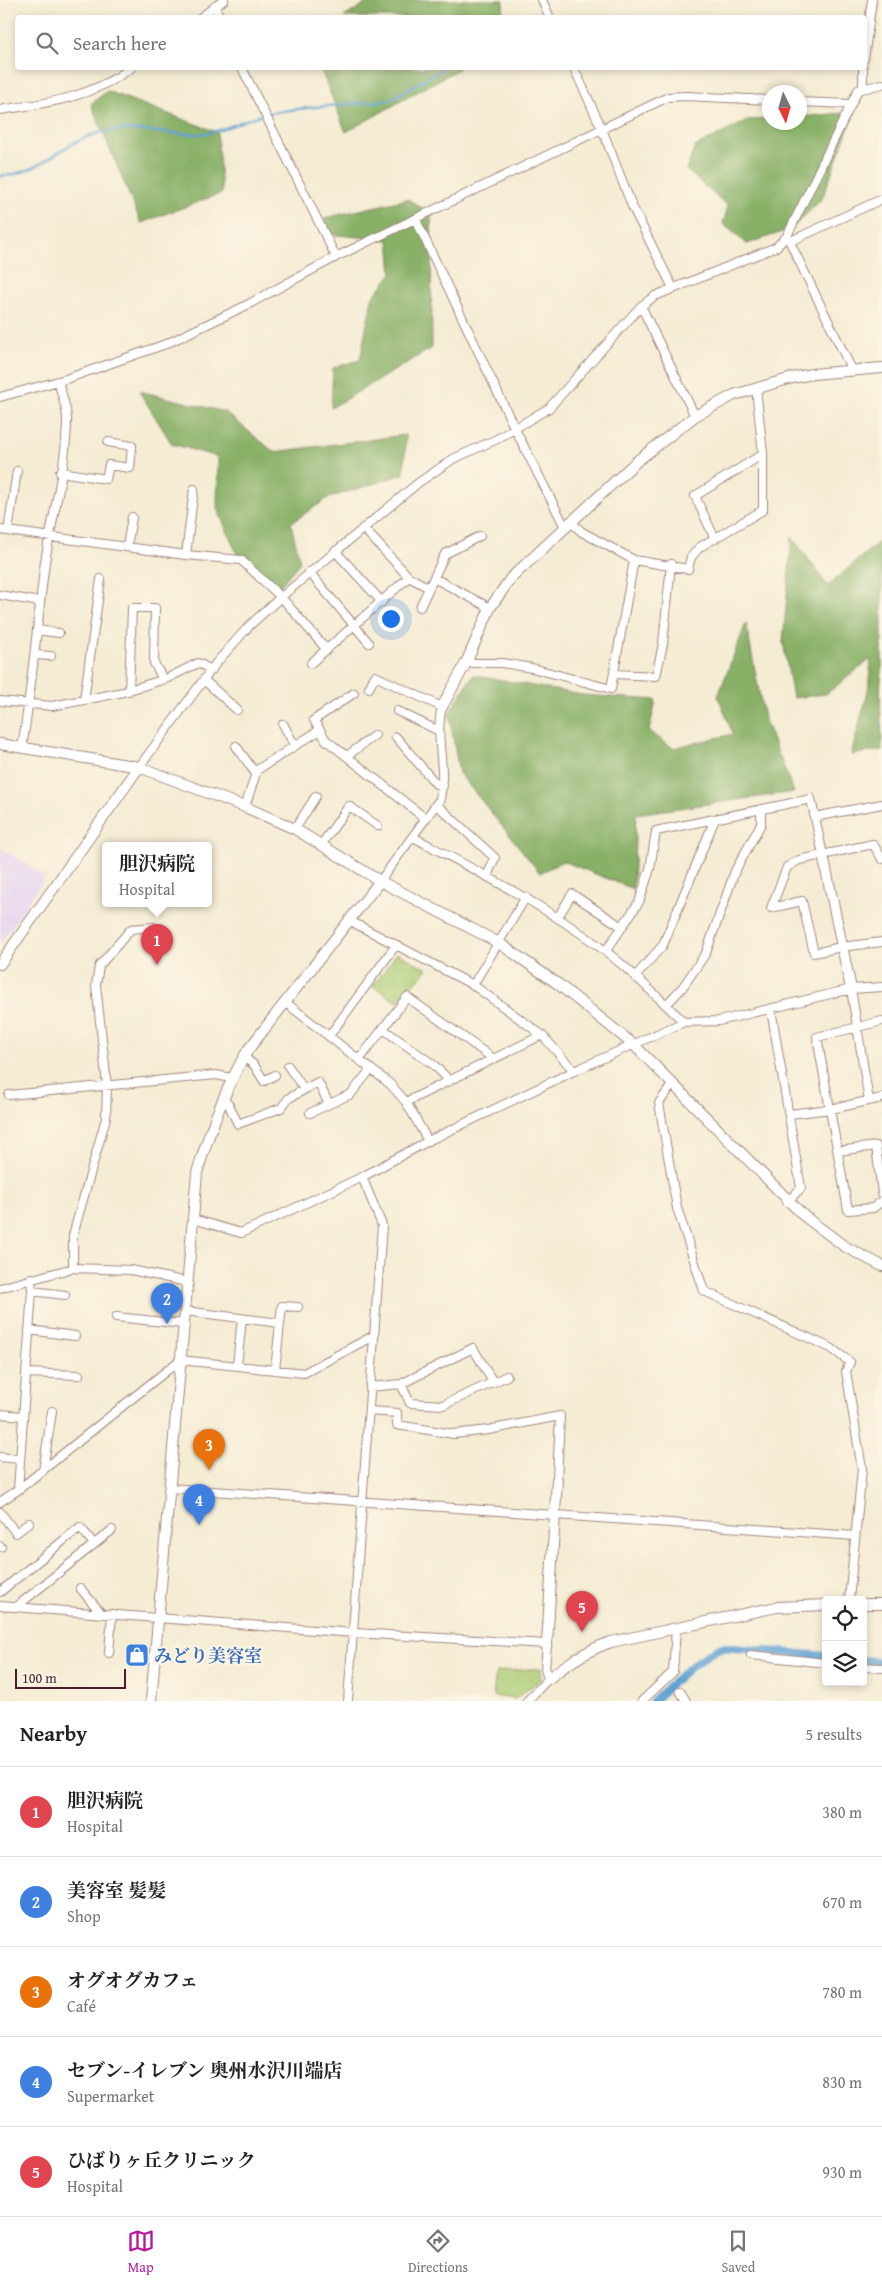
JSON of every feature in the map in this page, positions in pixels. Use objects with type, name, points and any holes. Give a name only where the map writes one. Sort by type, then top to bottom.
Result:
[{"type":"street","points":[[542,0],[549,15]]},
{"type":"street","points":[[867,37],[872,0]]},
{"type":"street","points":[[204,15],[219,2]]},
{"type":"street","points":[[219,2],[220,15]]},
{"type":"street","points":[[0,110],[54,102],[86,94],[114,80],[128,70]]},
{"type":"street","points":[[243,70],[336,257]]},
{"type":"street","points":[[575,70],[602,129],[632,206],[673,288]]},
{"type":"street","points":[[863,70],[863,88]]},
{"type":"street","points":[[852,370],[789,239],[858,90],[882,84]]},
{"type":"street","points":[[0,397],[58,381],[166,344],[245,306],[336,257],[668,97],[762,100]]},
{"type":"street","points":[[807,102],[850,104]]},
{"type":"street","points":[[0,964],[139,767],[204,680],[250,625],[281,596],[418,483],[453,459],[515,429],[549,408],[562,396],[641,306],[673,288],[776,247],[789,239],[882,199]]},
{"type":"street","points":[[416,220],[515,429],[568,524],[634,560],[671,564],[688,569],[691,557],[700,547],[763,510],[763,454],[756,388]]},
{"type":"street","points":[[641,306],[695,416]]},
{"type":"street","points":[[151,1701],[197,1173],[210,1130],[228,1091],[231,1078],[285,1002],[350,921],[413,838],[436,804],[443,786],[438,730],[442,707],[466,663],[490,608],[511,578],[637,461],[695,416],[734,395],[756,388],[812,374],[882,368]]},
{"type":"street","points":[[22,748],[29,704],[40,602],[67,417],[58,381]]},
{"type":"street","points":[[60,472],[106,479],[108,465],[130,468],[132,446],[108,442]]},
{"type":"street","points":[[715,539],[694,496],[763,454]]},
{"type":"street","points":[[17,471],[4,530],[186,555],[241,560],[281,596],[327,650]]},
{"type":"street","points":[[186,555],[194,490]]},
{"type":"street","points":[[128,547],[132,517]]},
{"type":"street","points":[[363,528],[409,577],[429,588]]},
{"type":"street","points":[[420,607],[445,554],[480,536]]},
{"type":"street","points":[[335,550],[382,602]]},
{"type":"street","points":[[466,663],[502,663],[532,668],[611,689],[634,560]]},
{"type":"street","points":[[614,674],[656,676],[663,644],[671,564]]},
{"type":"street","points":[[310,572],[369,643]]},
{"type":"street","points":[[311,663],[409,577]]},
{"type":"street","points":[[434,578],[490,608]]},
{"type":"street","points":[[84,700],[101,579]]},
{"type":"street","points":[[0,595],[40,602]]},
{"type":"street","points":[[129,690],[132,608],[155,608],[154,663],[163,679]]},
{"type":"street","points":[[37,630],[59,633]]},
{"type":"street","points":[[35,654],[51,656]]},
{"type":"street","points":[[0,701],[52,706],[129,690],[163,679],[198,663],[212,670]]},
{"type":"street","points":[[369,688],[375,676],[442,707]]},
{"type":"street","points":[[204,680],[238,710]]},
{"type":"street","points":[[354,693],[314,720],[326,740],[426,819]]},
{"type":"street","points":[[398,711],[438,730]]},
{"type":"street","points":[[283,724],[296,746]]},
{"type":"street","points":[[245,807],[257,770],[320,730]]},
{"type":"street","points":[[347,756],[375,735]]},
{"type":"street","points":[[396,738],[436,784],[443,786]]},
{"type":"street","points":[[0,744],[139,767],[245,807],[295,829],[380,881],[499,943],[558,984],[634,1045],[787,1202],[844,1246],[882,1266]]},
{"type":"street","points":[[236,746],[256,774]]},
{"type":"street","points":[[295,829],[316,796]]},
{"type":"street","points":[[606,951],[640,902],[650,869],[656,831],[811,799],[851,989],[869,1101]]},
{"type":"street","points":[[436,804],[495,858],[487,876]]},
{"type":"street","points":[[814,817],[882,804]]},
{"type":"street","points":[[322,846],[349,806],[378,826]]},
{"type":"street","points":[[666,1005],[682,988],[706,953],[735,871],[761,824],[761,809]]},
{"type":"street","points":[[635,978],[663,945],[715,819]]},
{"type":"street","points":[[413,838],[526,897],[558,917],[606,951],[684,1022]]},
{"type":"street","points":[[882,860],[874,844],[800,860],[787,867],[772,908],[802,901],[814,953],[841,947],[882,942]]},
{"type":"street","points":[[558,917],[572,894],[622,928]]},
{"type":"street","points":[[473,985],[526,897]]},
{"type":"street","points":[[350,921],[473,985],[542,1035],[574,1071]]},
{"type":"street","points":[[72,1268],[73,1235],[81,1202],[104,1134],[107,1085],[96,984],[99,966],[131,930],[153,927]]},
{"type":"street","points":[[329,1036],[396,945]]},
{"type":"street","points":[[193,1218],[241,1233],[362,1177],[428,1141],[574,1071],[684,1022],[719,1021],[851,989],[882,987]]},
{"type":"street","points":[[359,1060],[407,997],[494,1059]]},
{"type":"street","points":[[285,1002],[390,1084],[406,1102],[428,1141]]},
{"type":"street","points":[[771,1009],[801,1188],[787,1202]]},
{"type":"street","points":[[882,1021],[817,1037],[848,1210],[873,1208],[882,1201]]},
{"type":"street","points":[[382,1029],[434,1065],[450,1081]]},
{"type":"street","points":[[406,1102],[542,1035]]},
{"type":"street","points":[[244,1058],[254,1065],[264,1081],[275,1075]]},
{"type":"street","points":[[288,1066],[304,1089]]},
{"type":"street","points":[[310,1113],[351,1094],[371,1069]]},
{"type":"street","points":[[10,1095],[216,1075],[231,1078]]},
{"type":"street","points":[[223,1099],[229,1105],[238,1124],[280,1108],[289,1098],[318,1082],[329,1104]]},
{"type":"street","points":[[672,1085],[659,1103],[677,1208],[704,1291],[831,1348],[850,1362],[846,1371],[862,1469],[849,1596]]},
{"type":"street","points":[[789,1114],[831,1109],[882,1098]]},
{"type":"street","points":[[838,1151],[876,1146],[882,1193]]},
{"type":"street","points":[[348,1701],[382,1225],[362,1177]]},
{"type":"street","points":[[0,1288],[72,1268],[131,1270],[187,1282]]},
{"type":"street","points":[[18,1490],[32,1291],[31,1278]]},
{"type":"street","points":[[32,1291],[65,1295]]},
{"type":"street","points":[[275,1370],[282,1306],[298,1307]]},
{"type":"street","points":[[185,1312],[280,1323]]},
{"type":"street","points":[[116,1317],[183,1324]]},
{"type":"street","points":[[237,1366],[242,1318]]},
{"type":"street","points":[[29,1330],[75,1336]]},
{"type":"street","points":[[0,1502],[18,1490],[180,1360],[304,1373],[373,1336]]},
{"type":"street","points":[[370,1386],[401,1384],[473,1348],[493,1382]]},
{"type":"street","points":[[26,1373],[79,1374]]},
{"type":"street","points":[[401,1384],[410,1403],[442,1405],[507,1376]]},
{"type":"street","points":[[42,1471],[52,1411]]},
{"type":"street","points":[[369,1411],[398,1413],[397,1425],[454,1434],[488,1430],[560,1416],[556,1516],[545,1669],[548,1679]]},
{"type":"street","points":[[0,1414],[24,1416]]},
{"type":"street","points":[[0,1457],[20,1459]]},
{"type":"street","points":[[169,1488],[855,1536]]},
{"type":"street","points":[[0,1512],[16,1534],[29,1523]]},
{"type":"street","points":[[0,1592],[80,1527],[94,1544]]},
{"type":"street","points":[[16,1607],[112,1530]]},
{"type":"street","points":[[80,1588],[101,1613]]},
{"type":"street","points":[[867,1604],[882,1604]]},
{"type":"street","points":[[527,1701],[548,1679],[572,1660],[596,1647],[777,1608],[822,1605]]},
{"type":"street","points":[[0,1606],[354,1633],[547,1644]]},
{"type":"street","points":[[109,1653],[112,1614]]},
{"type":"street","points":[[642,1701],[673,1672],[676,1629]]},
{"type":"street","points":[[751,1655],[822,1663]]},
{"type":"street","points":[[867,1666],[882,1668]]},
{"type":"street","points":[[680,1691],[686,1701]]},
{"type":"shaded area","points":[[0,847],[45,877],[0,944]]},
{"type":"green space","points":[[371,0],[504,0],[502,15],[347,15]]},
{"type":"green space","points":[[321,70],[456,70],[346,132]]},
{"type":"green space","points":[[107,91],[217,132],[222,193],[141,223],[91,104]]},
{"type":"green space","points":[[854,112],[822,199],[791,229],[747,244],[723,224],[728,206],[686,170],[695,147],[749,120],[762,119],[762,130],[807,130],[807,116]]},
{"type":"green space","points":[[408,199],[431,214],[432,348],[331,408],[333,368],[360,360],[372,298],[392,273],[389,240],[327,234],[325,218]]},
{"type":"green space","points":[[139,391],[225,412],[274,452],[406,435],[404,474],[328,498],[291,523],[300,562],[280,586],[238,556],[217,508],[218,457],[172,444]]},
{"type":"green space","points":[[792,537],[828,586],[876,544],[882,542],[882,672],[880,701],[882,750],[851,755],[868,691],[871,659],[826,694],[793,698],[783,642]]},
{"type":"green space","points":[[746,623],[764,718],[794,792],[636,814],[633,889],[563,861],[540,873],[459,773],[449,713],[473,675],[582,695],[656,700],[649,731],[673,748],[733,734],[718,696]]},
{"type":"green space","points":[[397,953],[428,969],[397,1002],[373,986]]},
{"type":"green space","points":[[541,1668],[540,1680],[515,1699],[493,1696],[496,1672]]},
{"type":"waterway","points":[[0,176],[28,170],[74,143],[99,133],[124,130],[186,134],[207,133],[270,113],[312,107],[383,101],[391,99],[441,70]]},
{"type":"waterway","points":[[653,1701],[694,1664],[722,1647],[822,1656]]},
{"type":"waterway","points":[[867,1660],[882,1662]]},
{"type":"place","name":"胆沢病院","points":[[157,965]]},
{"type":"place","name":"美容室 髪髪","points":[[167,1324]]},
{"type":"place","name":"オグオグカフェ","points":[[209,1470]]},
{"type":"place","name":"セブン-イレブン 奥州水沢川端店","points":[[199,1525]]},
{"type":"place","name":"ひばりヶ丘クリニック","points":[[582,1632]]},
{"type":"place","name":"みどり美容室","points":[[137,1655]]}]
